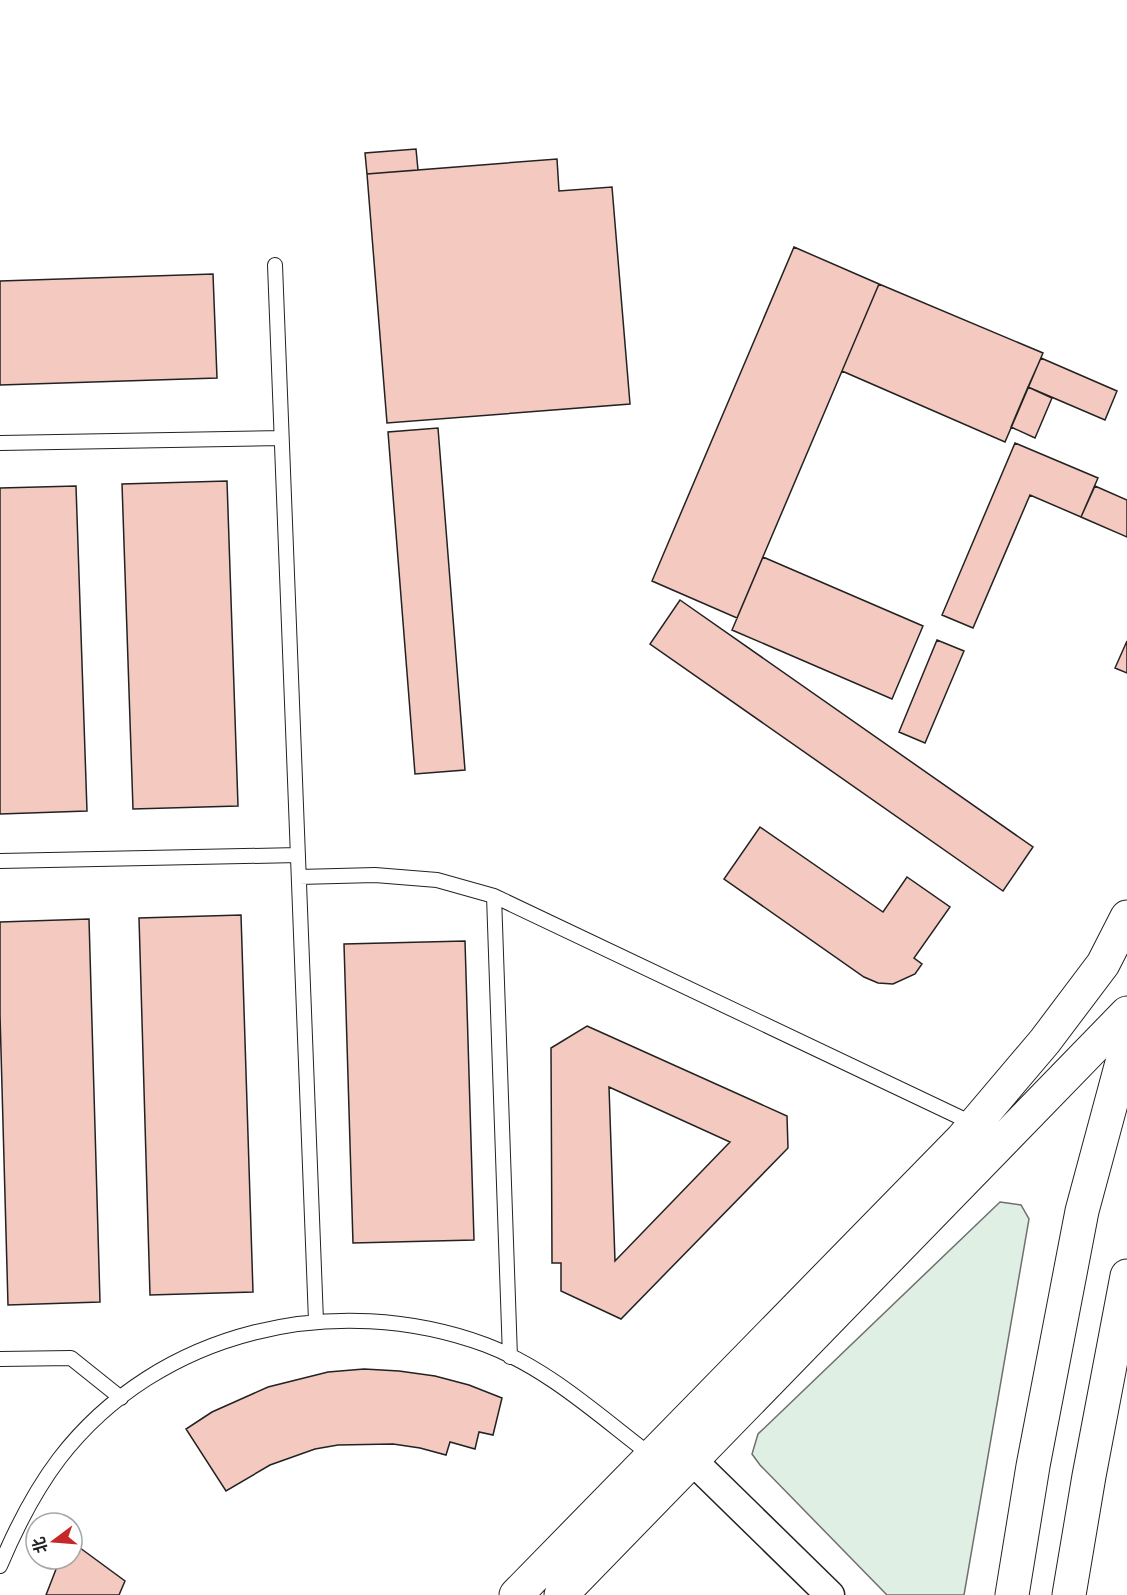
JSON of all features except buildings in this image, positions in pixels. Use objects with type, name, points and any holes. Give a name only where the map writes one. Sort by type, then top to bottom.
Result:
[{"type":"main road","points":[[516,1595],[974,1124],[1045,1041],[1103,964],[1127,917]]},
{"type":"main road","points":[[561,1595],[1127,1013]]},
{"type":"main road","points":[[1012,1595],[1033,1466],[1082,1211],[1127,1044]]},
{"type":"main road","points":[[1069,1595],[1127,1276]]},
{"type":"street","points":[[692,1460],[830,1595]]},
{"type":"lane","points":[[275,265],[316,1321]]},
{"type":"lane","points":[[0,443],[281,438]]},
{"type":"lane","points":[[0,861],[298,855]]},
{"type":"lane","points":[[298,877],[375,875],[437,880],[494,896],[974,1124]]},
{"type":"lane","points":[[494,896],[510,1356]]},
{"type":"lane","points":[[0,1566],[16,1528],[31,1501],[60,1458],[89,1426],[121,1398],[165,1368],[193,1353],[233,1338],[274,1327],[316,1321],[358,1319],[403,1323],[446,1332],[488,1346],[510,1356],[566,1389],[652,1456]]},
{"type":"lane","points":[[0,1359],[71,1358],[121,1398]]},
{"type":"green space","points":[[1000,1202],[1021,1205],[1029,1219],[964,1595],[887,1595],[760,1465],[752,1454],[758,1434]]}]
